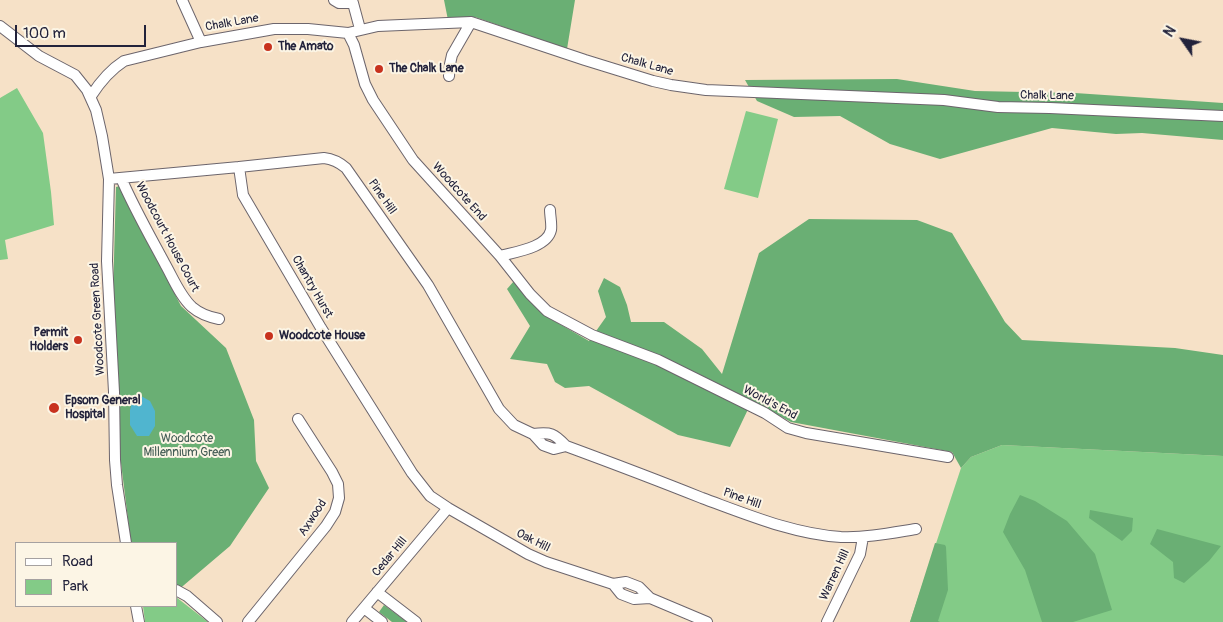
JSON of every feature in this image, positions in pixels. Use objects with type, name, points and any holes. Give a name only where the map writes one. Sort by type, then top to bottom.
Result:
[{"type":"street","points":[[182,0],[201,42]]},
{"type":"street","points":[[334,0],[340,3],[353,3],[360,29]]},
{"type":"street","points":[[449,76],[452,55],[471,22]]},
{"type":"street","name":"Chalk Lane","points":[[91,96],[115,66],[124,61],[201,42],[274,28],[308,28],[348,32],[378,26],[471,22],[653,81],[706,90],[944,100],[998,107],[1223,116]]},
{"type":"street","name":"Woodcote Green Road","points":[[0,26],[48,62],[76,76],[91,96],[96,110],[109,179],[107,260],[114,392],[115,460],[126,542]]},
{"type":"street","name":"Woodcote End","points":[[348,32],[354,45],[365,84],[373,100],[413,160],[547,311],[592,335]]},
{"type":"street","name":"Pine Hill","points":[[109,179],[324,158],[332,159],[346,168],[428,285],[499,409],[514,424],[534,434],[548,433],[558,437],[566,446],[743,513],[793,529],[840,537],[863,537],[916,529]]},
{"type":"street","name":"Chantry Hurst","points":[[239,167],[242,195],[321,328],[412,473],[430,496],[448,508]]},
{"type":"street","name":"Woodcourt House Court","points":[[121,178],[133,204],[186,301],[204,315],[219,320]]},
{"type":"street","points":[[500,256],[537,246],[543,241],[551,230],[550,210]]},
{"type":"street","name":"World's End","points":[[592,335],[658,360],[765,413],[788,428],[806,433],[948,457]]},
{"type":"street","name":"Axwood","points":[[248,622],[326,526],[335,512],[339,498],[338,484],[332,472],[298,419]]},
{"type":"street","name":"Oak Hill","points":[[448,508],[528,554],[546,562],[613,584],[626,582],[639,587],[650,598],[707,622]]},
{"type":"street","name":"Cedar Hill","points":[[352,622],[448,508]]},
{"type":"street","name":"Warren Hill","points":[[827,622],[860,554],[863,537]]},
{"type":"street","points":[[178,591],[217,622]]},
{"type":"street","points":[[377,592],[416,622]]},
{"type":"street","points":[[136,607],[139,622]]},
{"type":"street","points":[[364,608],[382,622]]},
{"type":"green space","points":[[444,0],[575,0],[567,49],[475,17],[449,25]]},
{"type":"green space","points":[[897,79],[975,91],[1075,93],[1223,103],[1223,140],[1142,133],[1116,134],[1052,128],[940,159],[890,144],[840,116],[794,117],[757,101],[745,80]]},
{"type":"green space","points":[[17,88],[43,133],[54,225],[5,240],[8,259],[0,260],[0,98]]},
{"type":"green space","points":[[746,111],[778,119],[758,198],[724,189]]},
{"type":"green space","name":"Woodcote Millennium Green","points":[[123,185],[181,306],[226,348],[254,420],[256,461],[269,488],[230,546],[178,590],[178,542],[131,542],[119,447],[113,294],[116,187]]},
{"type":"green space","points":[[809,219],[917,220],[952,233],[1005,322],[1022,340],[1175,348],[1223,355],[1223,456],[1002,445],[971,457],[961,468],[952,452],[791,422],[752,401],[730,447],[678,435],[589,386],[565,388],[555,382],[547,364],[510,359],[530,326],[507,289],[514,281],[544,315],[589,341],[606,317],[598,291],[604,278],[620,287],[631,322],[664,322],[702,349],[722,374],[759,253]]},
{"type":"green space","points":[[1002,445],[1223,456],[1223,622],[910,622],[961,468],[971,457]]},
{"type":"green space","points":[[1020,495],[1035,501],[1067,521],[1095,554],[1112,610],[1073,622],[1042,622],[1025,570],[1003,532]]},
{"type":"green space","points":[[1090,510],[1133,518],[1132,531],[1122,541],[1089,518]]},
{"type":"green space","points":[[1157,529],[1221,546],[1209,561],[1184,583],[1174,578],[1173,562],[1150,544]]},
{"type":"green space","points":[[935,543],[945,545],[946,547],[948,590],[938,621],[940,622],[910,622]]},
{"type":"green space","points":[[178,599],[208,622],[145,622],[143,607],[178,607]]},
{"type":"green space","points":[[384,605],[407,622],[392,622],[379,612]]},
{"type":"water","points":[[141,396],[150,401],[155,411],[155,426],[149,436],[137,436],[130,425],[130,410],[133,399]]},
{"type":"place","name":"The Amato","points":[[268,47]]},
{"type":"place","name":"The Chalk Lane","points":[[379,69]]},
{"type":"place","name":"Woodcote House","points":[[269,336]]},
{"type":"place","name":"Permit Holders","points":[[78,340]]},
{"type":"place","name":"Epsom General Hospital","points":[[54,408]]}]
